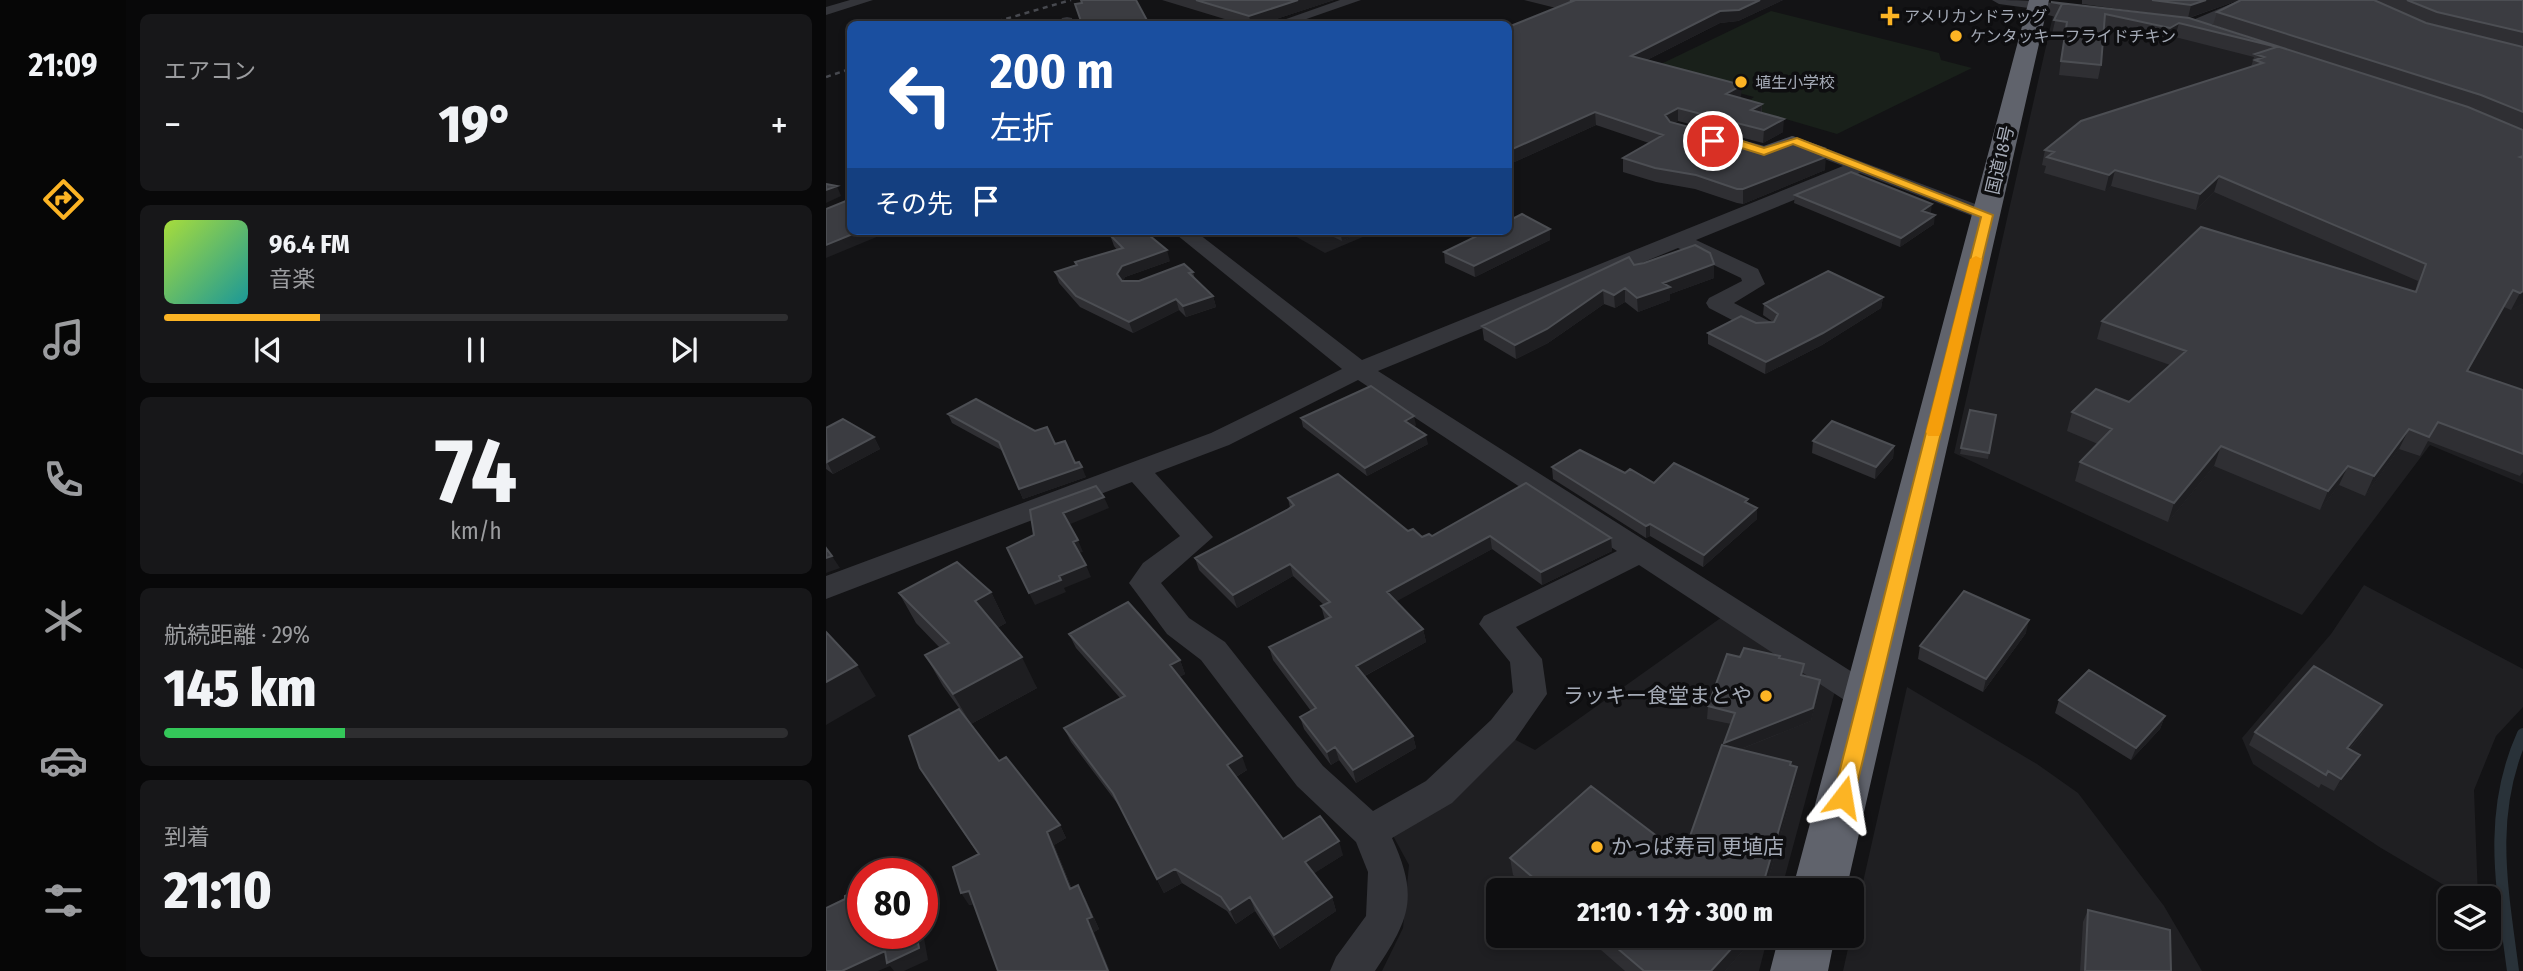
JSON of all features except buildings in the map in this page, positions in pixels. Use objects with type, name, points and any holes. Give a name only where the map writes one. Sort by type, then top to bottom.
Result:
[{"type":"highway","name":"国道18号","points":[[1822,878],[2038,3]]},
{"type":"highway","points":[[1799,971],[1804,948]]},
{"type":"street","points":[[826,11],[866,0]]},
{"type":"street","points":[[1288,21],[1354,0]]},
{"type":"street","points":[[1999,0],[2038,3],[2086,12]]},
{"type":"street","points":[[2223,37],[2182,24],[2209,20],[2251,0]]},
{"type":"street","points":[[1774,148],[1793,141],[1987,215]]},
{"type":"street","points":[[826,588],[1220,439],[1359,370],[1860,166]]},
{"type":"street","points":[[1187,235],[1359,370],[1867,698]]},
{"type":"street","points":[[1679,240],[1750,274],[1754,284],[1717,303],[1763,327]]},
{"type":"street","points":[[1191,264],[1213,256]]},
{"type":"street","points":[[1138,472],[1198,537],[1154,570],[1144,583],[1178,626],[1213,651],[1310,776],[1370,832],[1388,872],[1386,921],[1351,971]]},
{"type":"street","points":[[1370,832],[1439,792],[1503,730],[1530,694],[1526,659],[1494,624],[1640,552]]},
{"type":"shaded area","points":[[1771,11],[1939,53],[1941,60],[1972,68],[1837,134],[1741,106],[1754,97],[1665,73],[1661,64]]},
{"type":"shaded area","points":[[2054,11],[2187,29],[2523,144],[2523,484],[2430,445],[2302,615],[1954,453]]},
{"type":"shaded area","points":[[1293,235],[1368,235],[1325,253]]},
{"type":"shaded area","points":[[2364,585],[2523,669],[2523,707],[2496,736],[2474,790],[2478,886],[2446,886],[2381,848],[2253,764],[2242,738],[2331,634]]},
{"type":"shaded area","points":[[1722,617],[1835,691],[1785,878],[1486,878],[1486,948],[1765,948],[1759,971],[1382,971],[1403,928],[1409,865],[1392,834],[1508,736],[1535,750]]},
{"type":"shaded area","points":[[1907,687],[2037,764],[2078,793],[2164,906],[2202,971],[1843,971],[1848,948],[1864,948],[1864,878]]},
{"type":"waterway","points":[[2513,971],[2502,880],[2501,822],[2512,764],[2523,734]]},
{"type":"railway","points":[[998,21],[1071,0]]},
{"type":"railway","points":[[826,77],[847,70]]},
{"type":"slow traffic","points":[[1934,432],[1976,259]]},
{"type":"place","name":"アメリカンドラッグ","points":[[1890,16]]},
{"type":"place","name":"ケンタッキーフライドチキン","points":[[1956,36]]},
{"type":"place","name":"埴生小学校","points":[[1741,82]]},
{"type":"place","name":"ラッキー食堂まとや","points":[[1766,696]]},
{"type":"place","name":"かっぱ寿司 更埴店","points":[[1597,847]]},
{"type":"route","points":[[1713,141],[1733,142],[1764,152],[1793,141],[1987,215],[1843,797]]}]
